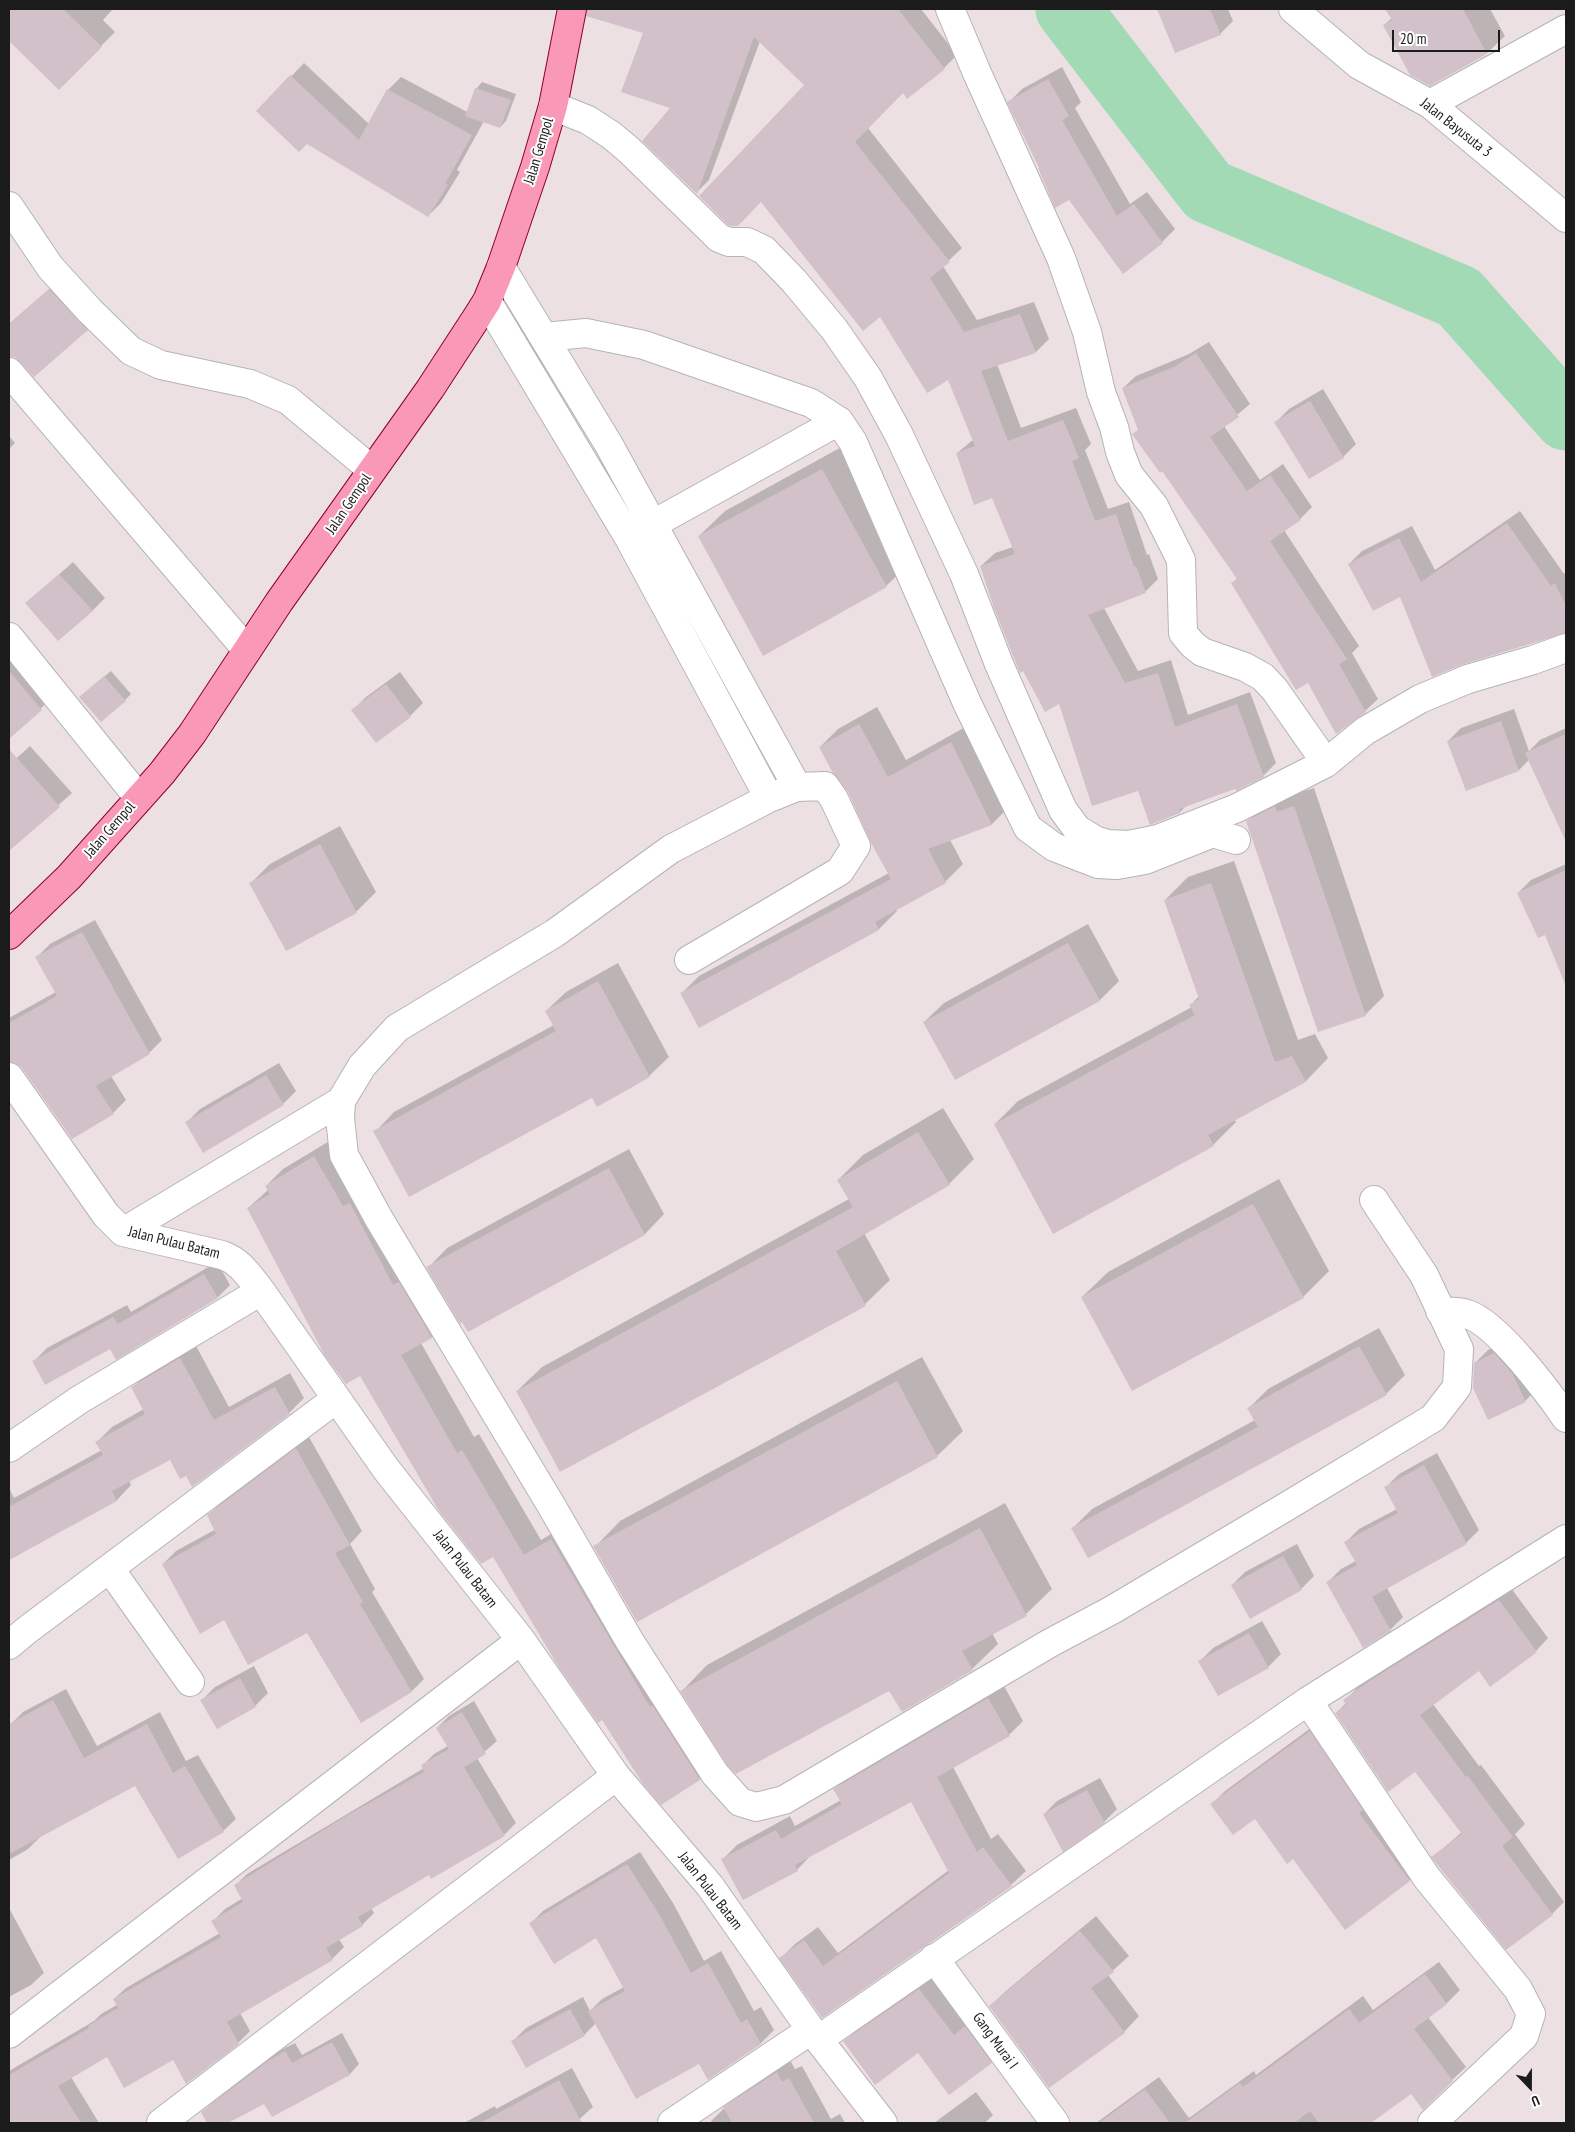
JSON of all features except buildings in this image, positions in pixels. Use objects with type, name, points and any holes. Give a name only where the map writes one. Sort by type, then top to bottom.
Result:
[{"type":"main road","name":"Jalan Gempol","points":[[12,923],[69,877],[162,773],[192,734],[247,650],[430,389],[487,301],[501,267],[553,106],[572,9]]},
{"type":"street","points":[[950,9],[1061,258],[1087,332],[1101,392],[1129,475],[1154,506],[1181,560],[1183,633],[1202,652],[1245,667],[1263,677],[1275,690],[1326,763]]},
{"type":"street","name":"Jalan Bayusuta 3","points":[[1293,9],[1359,65],[1430,104],[1566,218]]},
{"type":"street","points":[[1430,104],[1566,29]]},
{"type":"street","points":[[553,106],[588,120],[617,140],[719,238],[729,242],[747,242],[764,250],[794,281],[834,329],[868,378],[899,435],[964,574],[999,664],[1062,810],[1070,818],[1076,829],[1095,840],[1107,844],[1140,844],[1237,808],[1326,763],[1365,731],[1420,699],[1468,679],[1566,648]]},
{"type":"street","points":[[9,206],[50,266],[90,311],[131,351],[161,365],[250,384],[288,400],[372,470]]},
{"type":"street","points":[[501,267],[609,445],[641,531],[769,798]]},
{"type":"street","points":[[487,301],[641,531],[797,787]]},
{"type":"street","points":[[544,337],[586,333],[644,345],[811,403],[839,420],[853,442],[967,703],[1028,828],[1054,847],[1098,864],[1117,865],[1146,860],[1213,833],[1236,840]]},
{"type":"street","points":[[9,372],[247,650]]},
{"type":"street","points":[[641,531],[839,420]]},
{"type":"street","points":[[9,637],[139,798]]},
{"type":"street","points":[[689,960],[840,871],[856,846],[834,799],[825,786],[797,787],[769,798],[671,849],[555,933],[397,1028],[362,1066],[341,1101],[340,1118],[344,1156],[379,1219],[551,1505],[629,1640],[715,1774],[740,1802],[756,1807],[784,1800],[1050,1643],[1112,1610],[1433,1418],[1457,1387],[1459,1349],[1424,1275],[1374,1200]]},
{"type":"street","name":"Jalan Pulau Batam","points":[[9,1077],[106,1215],[123,1232],[232,1258],[241,1266],[261,1290],[386,1469],[521,1640],[616,1776],[710,1886],[815,2035],[883,2123]]},
{"type":"street","points":[[123,1232],[341,1101]]},
{"type":"street","points":[[9,1448],[79,1400],[261,1290]]},
{"type":"street","points":[[1440,1310],[1467,1314],[1485,1324],[1527,1368],[1566,1418]]},
{"type":"street","points":[[9,1645],[336,1400]]},
{"type":"street","points":[[672,2123],[815,2035],[934,1958],[1308,1701],[1566,1540]]},
{"type":"street","points":[[110,1569],[190,1682]]},
{"type":"street","points":[[9,2034],[521,1640]]},
{"type":"street","points":[[1308,1701],[1427,1878],[1518,1989],[1531,2014],[1524,2036],[1432,2123]]},
{"type":"street","points":[[161,2123],[616,1776]]},
{"type":"street","name":"Gang Murai I","points":[[934,1958],[1055,2123]]},
{"type":"waterway","points":[[1068,9],[1208,191],[1459,297],[1566,418]]}]
